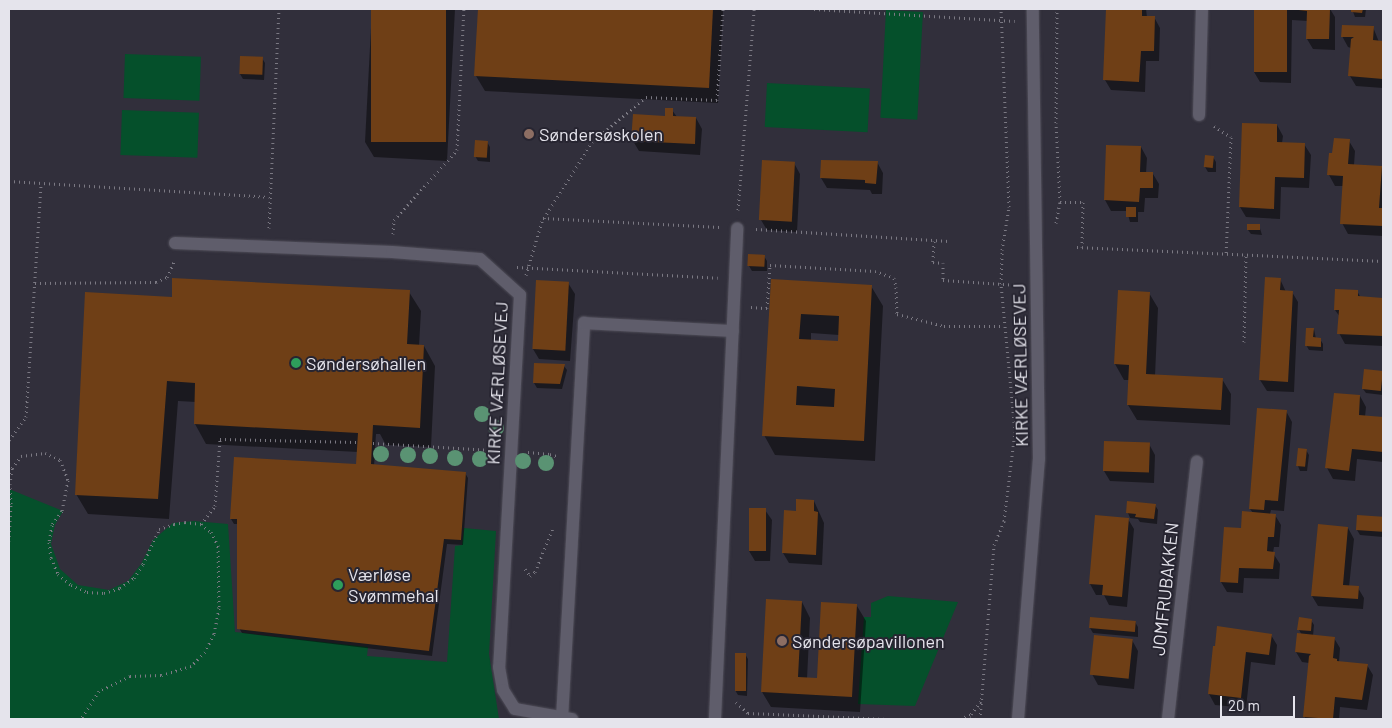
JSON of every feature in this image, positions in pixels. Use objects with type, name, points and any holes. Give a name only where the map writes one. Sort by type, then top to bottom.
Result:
[{"type":"street","points":[[1199,115],[1202,9]]},
{"type":"street","name":"KIRKE VÆRLØSEVEJ","points":[[1018,719],[1039,459],[1033,15]]},
{"type":"street","points":[[715,719],[737,228]]},
{"type":"street","name":"KIRKE VÆRLØSEVEJ","points":[[175,243],[392,252],[480,259],[520,295],[516,452],[498,668],[503,690],[515,709],[562,719],[572,719]]},
{"type":"street","points":[[562,719],[584,323],[733,331]]},
{"type":"street","name":"JOMFRUBAKKEN","points":[[1168,719],[1197,462]]},
{"type":"path","points":[[268,247],[279,9]]},
{"type":"path","points":[[392,252],[394,220],[458,150],[464,9]]},
{"type":"path","points":[[520,295],[543,218],[592,142],[646,97],[717,100],[723,9]]},
{"type":"path","points":[[737,228],[754,9]]},
{"type":"path","points":[[814,9],[1001,21],[1033,15],[1058,20]]},
{"type":"path","points":[[980,719],[994,546],[1004,521],[1015,432],[1001,284],[1002,250],[1009,207],[1001,9]]},
{"type":"path","points":[[1199,115],[1231,137],[1226,254]]},
{"type":"path","points":[[9,181],[269,197]]},
{"type":"path","points":[[9,440],[26,417],[36,283],[40,183]]},
{"type":"path","points":[[1060,202],[1083,202],[1080,247],[1383,261]]},
{"type":"path","points":[[543,218],[949,241]]},
{"type":"path","points":[[934,241],[933,262],[943,263],[943,280],[1036,286]]},
{"type":"path","points":[[36,283],[156,282],[166,277],[174,265],[175,243]]},
{"type":"path","points":[[1244,342],[1246,255]]},
{"type":"path","points":[[733,306],[767,308],[770,264],[875,271],[894,278],[897,314],[944,326],[1004,326]]},
{"type":"path","points":[[542,269],[735,279]]},
{"type":"path","points":[[201,524],[215,506],[220,439],[357,442]]},
{"type":"path","points":[[373,443],[550,454]]},
{"type":"path","points":[[9,541],[12,468],[21,456],[45,453],[60,460],[68,480],[62,510],[52,525],[49,542],[51,558],[58,574],[71,585],[87,592],[104,593],[120,588],[134,578],[159,529],[186,522],[201,524],[211,532],[218,546],[220,574],[219,608],[214,634],[205,652],[191,666],[161,675],[130,676],[99,691],[81,719]]},
{"type":"path","points":[[524,564],[526,573],[530,576],[535,572],[552,528],[573,519]]},
{"type":"path","points":[[717,683],[748,712],[888,719]]},
{"type":"path","points":[[962,718],[971,714],[981,700]]},
{"type":"path","points":[[962,718],[976,719]]},
{"type":"green space","points":[[886,10],[923,12],[917,120],[880,118]]},
{"type":"green space","points":[[125,54],[201,57],[199,101],[123,98]]},
{"type":"green space","points":[[767,83],[870,88],[868,132],[765,127]]},
{"type":"green space","points":[[122,110],[199,113],[197,158],[120,155]]},
{"type":"green space","points":[[9,489],[63,511],[55,525],[51,544],[60,569],[78,585],[109,590],[128,581],[141,564],[153,540],[173,523],[194,521],[228,524],[235,632],[368,647],[367,656],[447,662],[455,546],[462,545],[464,528],[496,531],[489,654],[499,719],[9,719]]},
{"type":"green space","points":[[888,596],[958,602],[915,706],[858,704],[864,617],[871,617],[871,603]]},
{"type":"building","points":[[371,9],[446,9],[446,142],[371,142]]},
{"type":"building","points":[[478,9],[713,9],[709,88],[474,76]]},
{"type":"building","points":[[1106,9],[1142,9],[1142,16],[1155,16],[1154,51],[1141,51],[1139,82],[1103,80]]},
{"type":"building","points":[[1254,9],[1287,9],[1287,72],[1254,72]]},
{"type":"building","points":[[1290,9],[1330,9],[1329,39],[1306,39],[1307,11]]},
{"type":"building","points":[[1351,9],[1363,9],[1362,13],[1351,12]]},
{"type":"building","points":[[1342,25],[1374,26],[1373,40],[1383,41],[1383,79],[1348,76],[1351,39],[1354,37],[1341,37]]},
{"type":"building","points":[[240,56],[263,57],[262,75],[239,74]]},
{"type":"building","points":[[665,108],[673,108],[673,116],[696,117],[695,144],[631,141],[633,114],[665,116]]},
{"type":"building","points":[[1242,123],[1277,124],[1277,142],[1305,143],[1304,178],[1275,177],[1274,209],[1239,207]]},
{"type":"building","points":[[1334,138],[1350,139],[1348,164],[1382,166],[1379,208],[1383,208],[1383,226],[1340,224],[1343,176],[1327,175],[1329,153],[1332,153]]},
{"type":"building","points":[[475,140],[488,141],[487,158],[474,157]]},
{"type":"building","points":[[1106,145],[1141,146],[1140,172],[1153,172],[1153,188],[1140,188],[1139,202],[1104,200]]},
{"type":"building","points":[[1205,155],[1214,156],[1213,168],[1204,167]]},
{"type":"building","points":[[762,160],[795,162],[792,222],[759,220]]},
{"type":"building","points":[[821,160],[878,161],[876,184],[865,183],[865,180],[820,178]]},
{"type":"building","points":[[1126,207],[1136,207],[1136,217],[1126,217]]},
{"type":"building","points":[[1247,224],[1260,224],[1260,230],[1247,230]]},
{"type":"building","points":[[748,254],[765,255],[764,267],[747,266]]},
{"type":"building","points":[[1265,277],[1281,278],[1280,290],[1293,291],[1288,382],[1259,380]]},
{"type":"building","points":[[172,278],[410,290],[407,344],[424,345],[420,428],[373,425],[371,464],[466,472],[461,540],[444,539],[429,651],[237,629],[237,519],[230,519],[234,457],[356,464],[358,433],[194,424],[195,383],[167,381],[158,499],[75,495],[85,292],[172,297]]},
{"type":"building","points":[[771,279],[872,285],[864,441],[762,436]],"holes":[[[801,314],[839,316],[838,341],[799,339]],[[797,386],[835,389],[834,407],[796,405]]]},
{"type":"building","points":[[536,280],[569,282],[565,351],[532,349]]},
{"type":"building","points":[[1335,289],[1358,290],[1358,296],[1383,298],[1383,336],[1337,334],[1339,310],[1334,310]]},
{"type":"building","points":[[1118,290],[1150,292],[1146,374],[1223,378],[1221,410],[1127,405],[1129,365],[1114,364]]},
{"type":"building","points":[[1306,328],[1314,328],[1313,337],[1321,338],[1321,347],[1305,346]]},
{"type":"building","points":[[534,363],[565,364],[560,384],[533,383]]},
{"type":"building","points":[[1364,369],[1383,371],[1381,391],[1362,389]]},
{"type":"building","points":[[1334,393],[1360,395],[1359,415],[1383,417],[1383,452],[1352,449],[1349,471],[1325,468]]},
{"type":"building","points":[[1257,408],[1287,410],[1278,501],[1265,500],[1264,510],[1249,509]]},
{"type":"building","points":[[1104,441],[1150,443],[1149,473],[1103,471]]},
{"type":"building","points":[[1298,448],[1307,449],[1305,467],[1296,466]]},
{"type":"building","points":[[796,499],[814,500],[814,511],[818,512],[816,555],[782,553],[784,510],[796,511]]},
{"type":"building","points":[[1127,501],[1156,504],[1154,519],[1135,517],[1136,514],[1126,513]]},
{"type":"building","points":[[749,508],[766,508],[766,551],[749,551]]},
{"type":"building","points":[[1242,511],[1276,514],[1274,537],[1268,537],[1267,551],[1275,552],[1273,569],[1239,568],[1238,583],[1220,582],[1224,527],[1241,528]]},
{"type":"building","points":[[1095,515],[1129,518],[1122,597],[1102,595],[1103,585],[1089,584]]},
{"type":"building","points":[[1357,515],[1383,517],[1382,532],[1356,530]]},
{"type":"building","points":[[1318,524],[1348,527],[1343,585],[1359,586],[1358,599],[1311,596]]},
{"type":"building","name":"Søndersøpavillonen","points":[[766,599],[802,601],[798,677],[817,678],[821,602],[857,604],[852,697],[761,692]]},
{"type":"building","points":[[1090,617],[1136,621],[1135,632],[1089,628]]},
{"type":"building","points":[[1299,617],[1312,619],[1311,631],[1297,630]]},
{"type":"building","points":[[1217,626],[1272,634],[1269,655],[1246,652],[1241,698],[1208,694]]},
{"type":"building","points":[[1297,633],[1335,637],[1333,658],[1337,659],[1337,661],[1368,664],[1362,700],[1335,697],[1333,719],[1303,717],[1309,656],[1311,654],[1295,652]]},
{"type":"building","points":[[1094,635],[1133,639],[1129,679],[1090,675]]},
{"type":"building","points":[[735,653],[746,653],[746,691],[735,691]]},
{"type":"place","name":"Søndersøskolen","points":[[529,134]]},
{"type":"place","name":"Søndersøhallen","points":[[296,363]]},
{"type":"place","name":"Værløse Svømmehal","points":[[338,585]]},
{"type":"place","name":"Søndersøpavillonen","points":[[782,641]]}]
